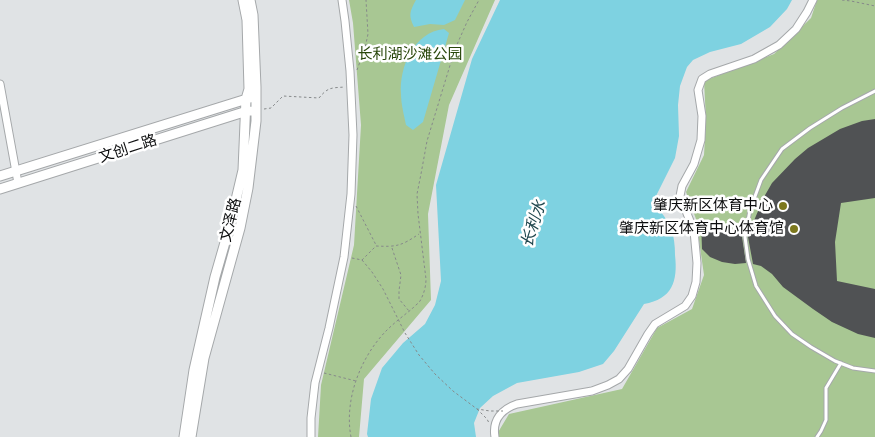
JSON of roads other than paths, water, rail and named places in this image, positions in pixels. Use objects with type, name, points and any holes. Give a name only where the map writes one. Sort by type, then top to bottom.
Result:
[{"type":"street","name":"文泽路","points":[[192,437],[204,358],[240,228],[248,188],[256,121],[246,98],[249,89],[247,20],[243,0]]},
{"type":"street","name":"文泽路","points":[[184,437],[194,370],[215,277],[243,170],[251,111],[256,97],[253,15],[250,0]]},
{"type":"street","points":[[311,437],[315,383],[344,257],[351,194],[354,134],[342,0]]},
{"type":"street","points":[[494,434],[496,420],[510,406],[592,390],[619,379],[628,369],[655,324],[685,306],[692,296],[696,282],[697,263],[694,231],[680,196],[682,186],[694,164],[701,140],[702,116],[698,90],[702,79],[710,74],[754,59],[779,45],[796,29],[808,12],[813,0]]},
{"type":"street","points":[[0,84],[18,183]]},
{"type":"street","name":"文创二路","points":[[0,176],[246,98],[256,97]]},
{"type":"street","name":"文创二路","points":[[0,189],[251,111]]},
{"type":"lane","points":[[875,91],[842,108],[810,128],[782,149],[761,180],[750,210],[745,237],[748,259],[756,286],[775,316],[792,334],[811,347],[841,363],[853,368],[875,371]]},
{"type":"lane","points":[[817,437],[826,420],[826,388],[841,363]]},
{"type":"water","points":[[416,0],[465,0],[455,20],[444,25],[430,24],[414,27],[410,13]]},
{"type":"water","name":"长利水","points":[[500,0],[792,0],[787,9],[770,27],[741,44],[710,52],[693,60],[687,67],[680,86],[678,105],[679,136],[675,158],[655,198],[655,205],[668,222],[673,234],[676,265],[674,281],[671,288],[661,298],[644,304],[614,351],[603,364],[579,372],[517,383],[493,396],[480,408],[474,423],[476,437],[368,437],[371,399],[382,368],[403,343],[425,324],[435,305],[441,281],[436,185],[472,59]]},
{"type":"water","points":[[444,29],[449,33],[423,122],[413,130],[406,125],[402,102],[401,84],[406,62],[410,52],[424,37]]},
{"type":"place","name":"肇庆新区体育中心","points":[[783,206]]},
{"type":"place","name":"肇庆新区体育中心体育馆","points":[[794,229]]},
{"type":"park label","name":"长利湖沙滩公园","points":[[410,55]]}]
